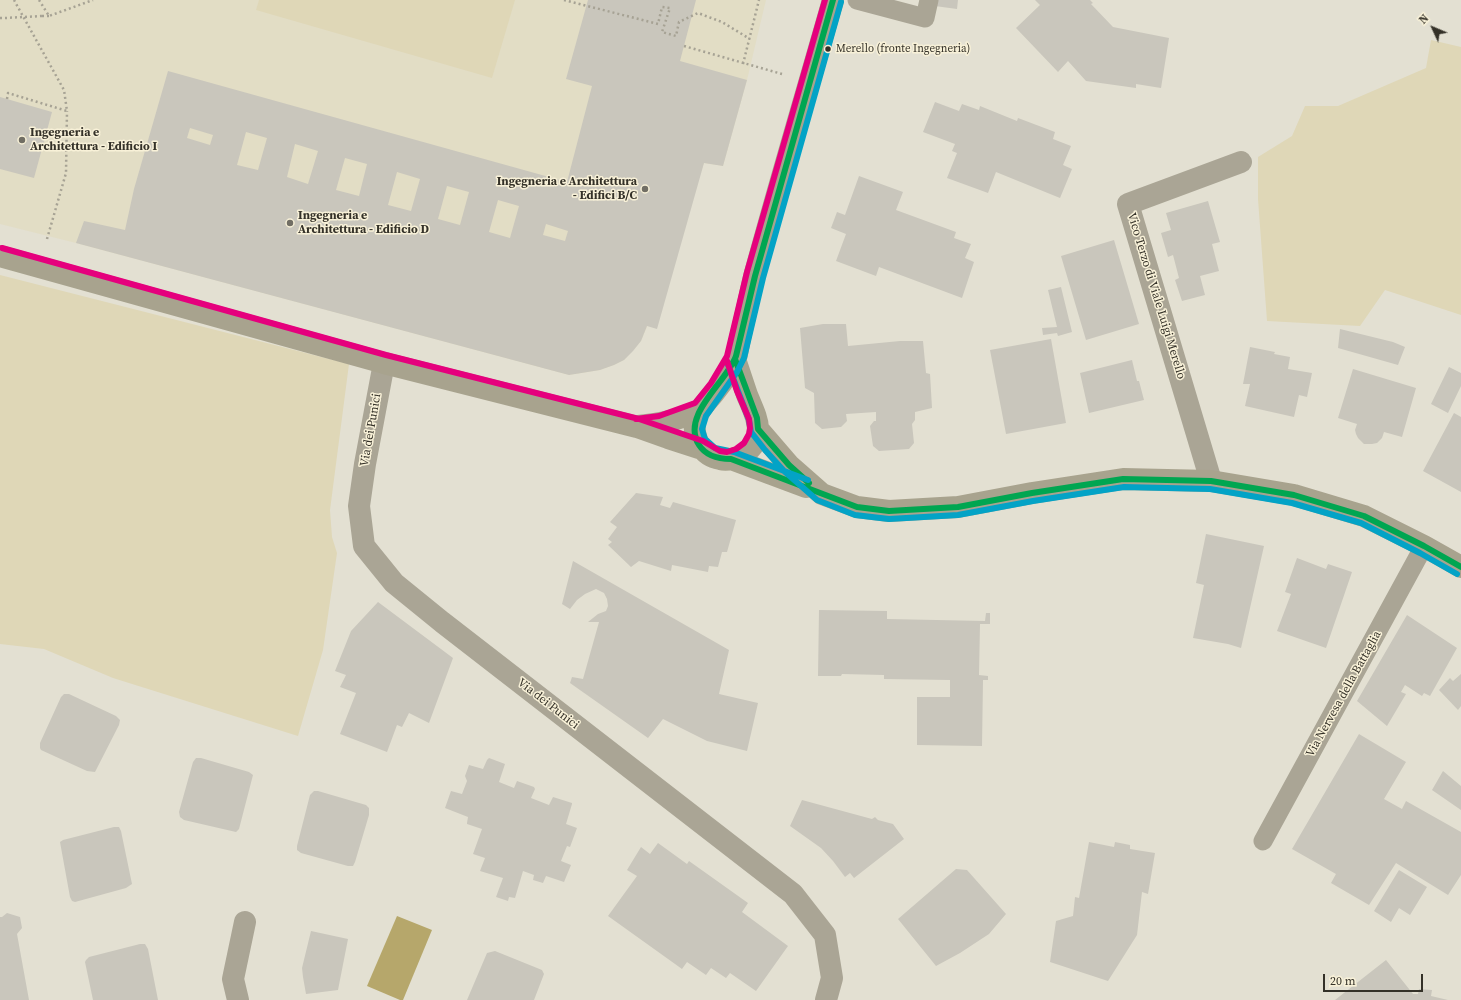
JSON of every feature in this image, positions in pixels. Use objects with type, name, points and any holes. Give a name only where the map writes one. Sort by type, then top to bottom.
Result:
[{"type":"street","points":[[735,359],[755,419],[756,440],[751,449],[742,456],[720,460],[710,456],[696,439],[694,429],[695,419],[721,383],[735,359],[755,274],[833,0]]},
{"type":"street","name":"Vico Terzo di Viale Luigi Merello","points":[[1210,481],[1128,204],[1241,162]]},
{"type":"street","points":[[0,256],[384,363],[637,426],[668,438],[702,448]]},
{"type":"street","name":"Via dei Punici","points":[[384,363],[365,464],[359,506],[364,546],[394,583],[442,622],[793,894],[825,935],[832,978],[826,1000]]},
{"type":"street","points":[[637,426],[661,424],[680,418],[715,398],[725,396],[735,397],[744,401],[771,445],[789,466],[822,494]]},
{"type":"street","points":[[731,459],[857,507],[890,510],[958,507],[1032,493],[1123,479],[1210,481],[1294,495],[1364,516],[1424,546],[1461,567]]},
{"type":"street","points":[[238,1000],[233,979],[245,922]]},
{"type":"lane","points":[[857,0],[926,18],[929,0]]},
{"type":"lane","name":"Via Nervesa della Battaglia","points":[[1263,841],[1424,546]]},
{"type":"path","points":[[14,0],[64,90],[67,111],[66,173],[49,236],[30,264]]},
{"type":"path","points":[[39,0],[49,16]]},
{"type":"path","points":[[0,18],[49,16],[94,0]]},
{"type":"path","points":[[564,0],[658,24],[662,7],[670,8],[662,32],[676,36],[679,22],[698,13],[722,22],[750,39]]},
{"type":"path","points":[[743,64],[759,0]]},
{"type":"path","points":[[684,46],[743,64],[810,81]]},
{"type":"path","points":[[7,99],[8,93],[67,111]]},
{"type":"shaded area","points":[[0,0],[766,0],[747,80],[723,166],[704,163],[641,341],[624,360],[614,365],[600,370],[569,375],[0,224]]},
{"type":"shaded area","points":[[259,0],[515,0],[492,78],[256,10]]},
{"type":"shaded area","points":[[1431,40],[1461,47],[1461,315],[1385,290],[1360,326],[1267,321],[1258,199],[1258,157],[1292,136],[1305,106],[1338,106],[1426,68]]},
{"type":"shaded area","points":[[0,275],[349,364],[330,510],[332,537],[337,553],[323,650],[298,736],[113,678],[44,649],[0,644]]},
{"type":"shaded area","points":[[397,916],[432,930],[403,1000],[367,986]]},
{"type":"building","name":"Ingegneria e Architettura - Edificio D","points":[[588,0],[696,0],[680,61],[747,80],[723,166],[704,163],[657,329],[647,326],[641,341],[624,360],[600,370],[569,375],[76,243],[84,221],[125,230],[134,189],[168,71],[567,182],[592,86],[566,79]],"holes":[[[190,128],[213,135],[210,145],[187,138]],[[246,132],[267,138],[258,170],[237,165]],[[295,144],[318,151],[308,184],[287,177]],[[345,158],[367,164],[359,196],[336,190]],[[397,172],[420,179],[411,211],[388,205]],[[447,186],[469,192],[460,225],[438,219]],[[498,200],[519,206],[510,238],[489,232]],[[546,224],[568,231],[565,241],[543,235]]]},
{"type":"building","points":[[920,0],[958,0],[957,9],[920,4]]},
{"type":"building","points":[[1035,0],[1090,0],[1093,3],[1091,4],[1113,27],[1169,38],[1161,88],[1136,84],[1136,88],[1086,81],[1068,61],[1058,72],[1016,28],[1040,5]]},
{"type":"building","name":"Ingegneria e Architettura - Edificio I","points":[[0,97],[52,112],[34,178],[0,169]]},
{"type":"building","points":[[935,102],[959,111],[962,104],[979,110],[980,106],[1017,121],[1018,118],[1055,132],[1053,139],[1071,146],[1063,165],[1072,169],[1060,198],[996,172],[988,193],[947,178],[957,153],[952,151],[955,144],[923,132]]},
{"type":"building","points":[[859,176],[903,192],[896,210],[956,232],[954,238],[971,244],[965,258],[974,262],[962,298],[879,267],[876,276],[836,261],[846,234],[831,228],[837,212],[845,215]]},
{"type":"building","points":[[1208,201],[1220,242],[1212,244],[1219,271],[1200,276],[1205,295],[1182,301],[1175,280],[1179,278],[1173,255],[1168,257],[1161,233],[1171,230],[1166,213]]},
{"type":"building","points":[[1114,240],[1139,324],[1086,340],[1061,256]]},
{"type":"building","points":[[1061,287],[1072,332],[1058,336],[1057,333],[1043,335],[1042,328],[1057,327],[1048,290]]},
{"type":"building","points":[[823,324],[846,324],[848,346],[900,341],[923,341],[926,373],[930,374],[932,408],[915,412],[915,420],[912,424],[914,443],[909,449],[879,451],[873,446],[870,426],[874,421],[876,421],[876,412],[846,414],[847,421],[841,427],[822,429],[815,423],[814,393],[805,388],[800,328]]},
{"type":"building","points":[[1340,329],[1393,342],[1405,347],[1398,365],[1338,348]]},
{"type":"building","points":[[1051,339],[1066,423],[1006,434],[990,350]]},
{"type":"building","points":[[1250,347],[1275,352],[1274,354],[1290,357],[1288,369],[1312,373],[1307,397],[1299,395],[1294,417],[1245,406],[1250,384],[1243,384]]},
{"type":"building","points":[[1132,360],[1137,381],[1139,381],[1144,400],[1089,413],[1080,373]]},
{"type":"building","points":[[1449,367],[1461,373],[1461,386],[1448,413],[1431,404]]},
{"type":"building","points":[[1353,369],[1416,388],[1402,437],[1384,432],[1382,438],[1377,443],[1364,444],[1356,434],[1355,430],[1357,424],[1338,418]]},
{"type":"building","points":[[1454,413],[1461,417],[1461,492],[1423,471]]},
{"type":"building","points":[[636,493],[663,497],[660,505],[670,508],[673,502],[736,520],[727,552],[722,552],[718,567],[709,566],[708,572],[672,565],[671,571],[639,561],[631,567],[608,545],[612,542],[608,539],[617,527],[610,522]]},
{"type":"building","points":[[1206,534],[1264,546],[1241,648],[1228,644],[1193,638],[1204,585],[1196,583]]},
{"type":"building","points":[[1297,558],[1326,569],[1328,564],[1352,572],[1326,648],[1277,631],[1291,594],[1285,592]]},
{"type":"building","points":[[573,561],[729,650],[719,694],[758,703],[747,751],[707,741],[663,719],[648,738],[570,683],[572,677],[583,679],[599,622],[588,622],[598,614],[606,611],[608,606],[604,593],[596,589],[577,600],[570,609],[562,604]]},
{"type":"building","points":[[378,602],[453,658],[429,723],[409,713],[402,727],[397,725],[387,752],[340,734],[356,693],[340,687],[346,675],[335,671],[351,631]]},
{"type":"building","points":[[819,610],[887,611],[887,619],[985,621],[986,613],[990,613],[990,624],[980,624],[979,675],[988,676],[988,680],[983,680],[982,746],[917,745],[917,697],[950,697],[950,680],[884,679],[884,675],[842,674],[841,676],[818,676]]},
{"type":"building","points":[[1407,615],[1457,648],[1430,696],[1424,693],[1422,696],[1405,685],[1401,692],[1406,694],[1387,726],[1357,701]]},
{"type":"building","points":[[1461,674],[1461,706],[1458,710],[1439,690],[1450,678],[1453,681]]},
{"type":"building","points":[[64,694],[69,694],[116,716],[120,720],[119,725],[95,772],[87,771],[41,750],[40,748],[40,743],[61,697]]},
{"type":"building","points":[[1359,734],[1406,762],[1384,799],[1402,809],[1406,801],[1461,832],[1461,875],[1448,895],[1396,863],[1369,905],[1331,883],[1336,874],[1292,849]]},
{"type":"building","points":[[196,758],[201,758],[249,772],[253,775],[239,829],[236,832],[184,820],[180,817],[179,812],[193,762]]},
{"type":"building","points":[[489,758],[505,764],[499,782],[514,788],[517,781],[534,787],[535,789],[531,798],[549,805],[553,797],[572,803],[566,824],[577,828],[570,847],[567,846],[561,861],[571,865],[564,882],[546,876],[543,883],[533,880],[534,875],[523,871],[515,898],[509,897],[508,901],[496,897],[503,878],[480,871],[485,858],[473,854],[482,829],[467,824],[468,817],[445,808],[451,791],[462,794],[467,781],[465,776],[469,765],[483,769]]},
{"type":"building","points":[[1443,771],[1461,786],[1461,810],[1432,790]]},
{"type":"building","points":[[314,791],[366,805],[369,808],[369,815],[353,866],[348,866],[301,853],[297,850],[310,795]]},
{"type":"building","points":[[802,800],[872,819],[875,817],[878,820],[893,824],[904,839],[854,878],[850,873],[845,877],[821,848],[790,826]]},
{"type":"building","points":[[114,827],[119,827],[121,831],[132,884],[126,888],[75,902],[72,901],[60,842]]},
{"type":"building","points":[[1089,842],[1114,847],[1115,842],[1130,845],[1130,849],[1155,853],[1148,894],[1142,892],[1137,935],[1108,981],[1050,962],[1056,921],[1073,916],[1075,897],[1079,898]]},
{"type":"building","points":[[658,843],[687,864],[689,861],[748,903],[742,912],[788,946],[756,991],[730,973],[726,978],[711,968],[706,975],[687,962],[682,969],[608,916],[637,876],[627,870],[641,847],[650,854]]},
{"type":"building","points":[[956,869],[967,870],[1006,914],[989,934],[960,953],[936,966],[898,919]]},
{"type":"building","points":[[1399,870],[1427,887],[1410,915],[1399,908],[1391,922],[1374,911]]},
{"type":"building","points":[[7,913],[20,917],[22,928],[17,934],[29,1000],[0,1000],[0,917]]},
{"type":"building","points":[[311,931],[348,939],[338,990],[306,994],[302,968]]},
{"type":"building","points":[[145,944],[148,949],[158,1000],[93,1000],[85,962],[86,960],[89,957]]},
{"type":"building","points":[[495,951],[542,970],[544,974],[534,1000],[467,1000],[487,953]]},
{"type":"building","points":[[1386,960],[1413,994],[1418,994],[1419,989],[1432,990],[1431,996],[1448,1000],[1335,1000]]},
{"type":"transit line","points":[[636,419],[659,416],[695,403],[711,383],[727,356],[747,272],[825,0]]},
{"type":"transit line","points":[[833,0],[755,276],[736,356],[724,377],[707,399],[696,422],[695,434],[699,445],[705,452],[717,457],[731,459],[857,507],[889,511],[958,507],[1032,493],[1123,479],[1211,481],[1294,495],[1364,516],[1424,546],[1461,567]]},
{"type":"transit line","points":[[808,480],[734,452],[715,448],[705,439],[702,429],[706,416],[737,372],[744,358],[763,278],[841,2]]},
{"type":"transit line","points":[[2,248],[386,355],[639,419],[703,441],[720,451],[727,452],[736,449],[744,443],[749,434],[750,428],[749,419],[737,391],[727,361]]},
{"type":"transit line","points":[[735,359],[757,418],[758,429],[789,465],[809,483]]},
{"type":"transit line","points":[[727,362],[749,420],[751,432],[765,450],[784,471],[817,500],[855,515],[889,519],[958,515],[1033,501],[1124,487],[1210,489],[1292,503],[1361,523],[1457,574]]},
{"type":"place","name":"Merello (fronte Ingegneria)","points":[[828,49]]},
{"type":"place","name":"Ingegneria e Architettura - Edificio I","points":[[22,140]]},
{"type":"place","name":"Ingegneria e Architettura - Edifici B/C","points":[[645,189]]},
{"type":"place","name":"Ingegneria e Architettura - Edificio D","points":[[290,223]]}]
